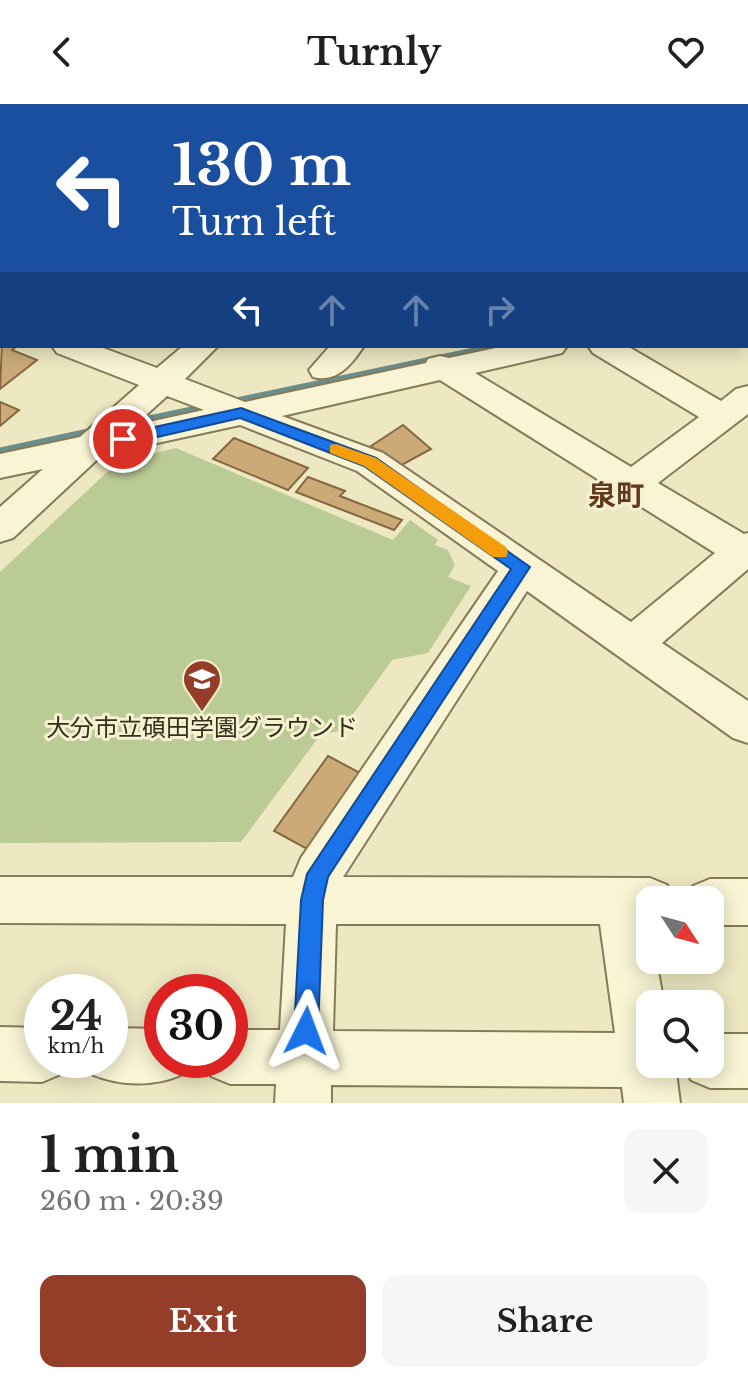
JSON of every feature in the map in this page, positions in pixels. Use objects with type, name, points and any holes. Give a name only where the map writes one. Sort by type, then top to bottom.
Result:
[{"type":"street","points":[[73,348],[370,462],[632,645],[744,715]]},
{"type":"street","points":[[0,528],[200,348]]},
{"type":"street","points":[[325,370],[346,348]]},
{"type":"street","points":[[110,428],[221,405],[325,370],[441,361],[536,348]]},
{"type":"street","points":[[608,348],[735,407],[632,484]]},
{"type":"street","points":[[0,466],[110,428],[441,361],[632,484],[745,550],[632,645]]},
{"type":"street","points":[[304,1080],[312,900],[318,874],[522,567]]},
{"type":"street","points":[[2,910],[312,900],[636,901]]},
{"type":"street","points":[[724,902],[748,902]]},
{"type":"street","points":[[0,1054],[24,1055]]},
{"type":"street","points":[[724,1061],[748,1061]]},
{"type":"street","points":[[248,1063],[304,1080],[636,1075]]},
{"type":"green space","name":"大分市立碩田学園グラウンド","points":[[176,448],[393,540],[410,520],[438,540],[435,545],[448,550],[455,565],[448,577],[471,586],[428,653],[392,660],[341,731],[321,734],[241,842],[0,843],[0,572],[118,462]]},
{"type":"building","points":[[2,348],[14,348],[12,350],[37,360],[0,389]]},
{"type":"building","points":[[0,402],[19,410],[0,426]]},
{"type":"building","points":[[403,425],[431,449],[396,468],[371,446]]},
{"type":"building","points":[[234,438],[308,468],[288,490],[213,459]]},
{"type":"building","points":[[308,477],[345,491],[340,496],[402,520],[394,530],[296,492]]},
{"type":"building","points":[[328,756],[362,774],[309,850],[274,831]]},
{"type":"waterway","points":[[475,351],[487,348]]},
{"type":"waterway","points":[[232,402],[475,351]]},
{"type":"waterway","points":[[470,352],[475,351]]},
{"type":"waterway","points":[[130,423],[211,406]]},
{"type":"waterway","points":[[0,451],[93,431]]},
{"type":"slow traffic","points":[[336,449],[370,462],[500,552]]},
{"type":"place","name":"大分市立碩田学園グラウンド","points":[[202,713]]},
{"type":"district","name":"泉町","points":[[616,495]]},
{"type":"route","points":[[123,439],[241,413],[370,462],[522,567],[318,874],[312,900],[306,1031]]}]
